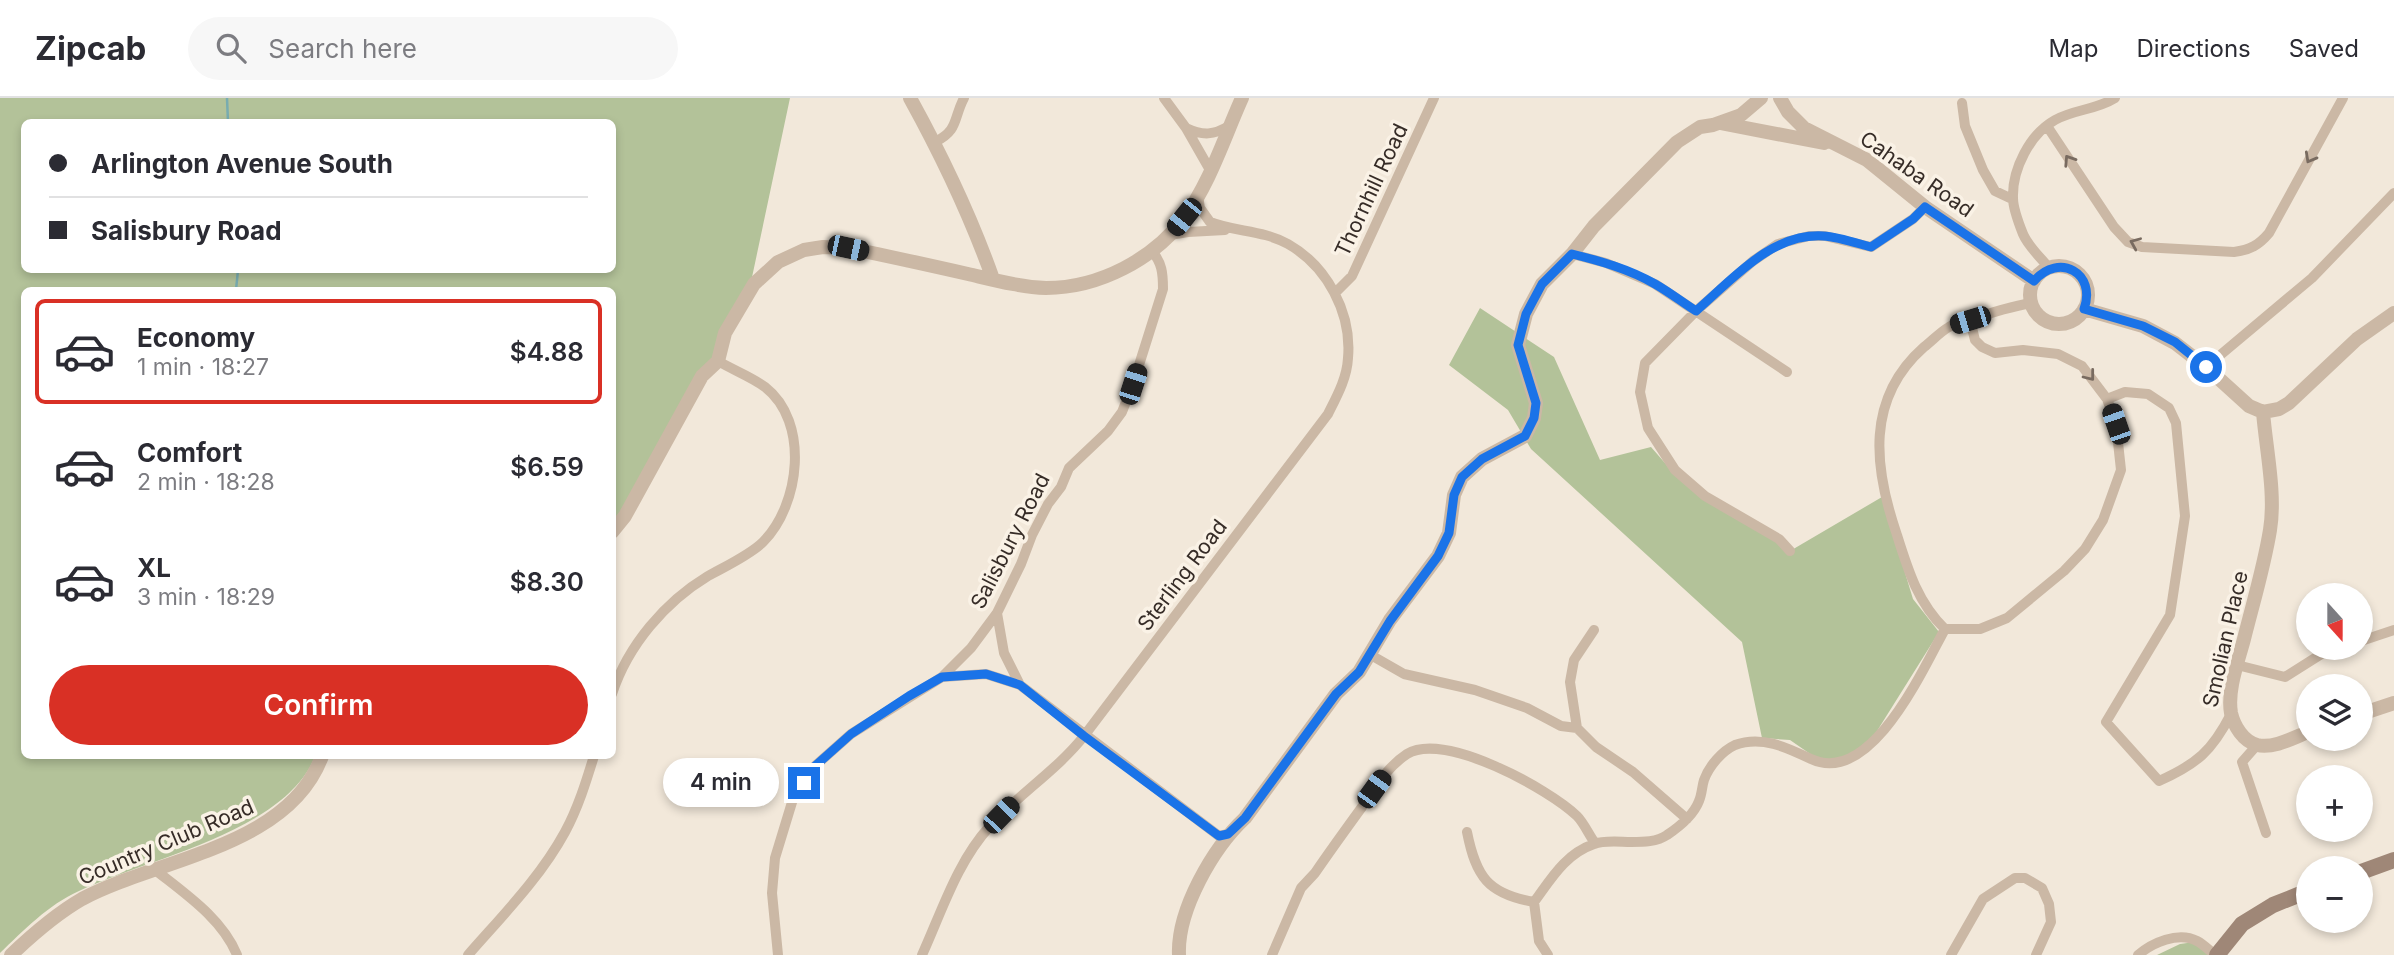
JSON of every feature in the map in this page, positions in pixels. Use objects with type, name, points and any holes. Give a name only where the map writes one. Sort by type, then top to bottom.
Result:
[{"type":"main road","points":[[2373,868],[2394,860]]},
{"type":"main road","points":[[2216,955],[2242,924],[2273,905],[2296,896]]},
{"type":"street","points":[[910,98],[934,142],[982,247],[993,279]]},
{"type":"street","points":[[934,142],[947,136],[954,128],[964,98]]},
{"type":"street","points":[[1164,98],[1186,128],[1210,170]]},
{"type":"street","points":[[616,527],[625,516],[702,376],[718,361],[725,333],[754,284],[778,262],[804,250],[823,247],[848,248],[1010,284],[1048,288],[1104,276],[1130,265],[1170,235],[1198,196],[1242,98]]},
{"type":"street","name":"Thornhill Road","points":[[1335,293],[1353,276],[1434,98]]},
{"type":"street","points":[[1179,955],[1178,944],[1189,902],[1228,834],[1245,818],[1336,694],[1359,672],[1390,621],[1438,556],[1449,533],[1454,495],[1462,477],[1482,459],[1525,436],[1534,418],[1536,403],[1518,345],[1526,314],[1542,284],[1572,254],[1594,226],[1677,142],[1700,127],[1741,115],[1761,98]]},
{"type":"street","name":"Cahaba Road","points":[[1780,98],[1788,112],[1804,128],[1867,160],[1925,207],[2034,281]]},
{"type":"street","points":[[2049,268],[2024,237],[2012,199],[2016,173],[2030,144],[2047,126],[2072,113],[2102,107],[2115,98]]},
{"type":"street","points":[[2047,126],[2114,228],[2129,242],[2142,247],[2247,251],[2269,233],[2343,98]]},
{"type":"street","points":[[1962,103],[1965,126],[1983,170],[1995,191],[2012,199]]},
{"type":"street","points":[[1720,123],[1842,147]]},
{"type":"street","points":[[1186,128],[1198,134],[1209,134],[1229,126]]},
{"type":"street","points":[[2206,367],[2312,278],[2394,193]]},
{"type":"street","name":"Sterling Road","points":[[922,955],[958,873],[988,828],[1066,758],[1084,736],[1328,414],[1342,387],[1349,358],[1346,325],[1335,293],[1326,278],[1310,260],[1287,244],[1262,233],[1210,222],[1200,208],[1198,196]]},
{"type":"street","points":[[1790,551],[1779,539],[1705,496],[1675,470],[1648,428],[1640,393],[1645,363],[1696,311],[1753,261],[1779,244],[1808,236],[1825,236],[1871,247],[1913,219],[1925,207]]},
{"type":"street","name":"Sterling Road","points":[[1170,235],[1238,229]]},
{"type":"street","name":"Salisbury Road","points":[[778,955],[772,892],[775,858],[793,799],[815,766],[851,734],[942,677],[971,648],[997,613],[1032,535],[1048,504],[1061,487],[1069,468],[1108,431],[1122,412],[1163,289],[1163,273],[1159,260],[1152,251]]},
{"type":"street","points":[[1572,254],[1606,263],[1655,284],[1787,372]]},
{"type":"street","points":[[2049,268],[2070,268],[2081,276],[2088,293],[2084,309],[2072,321],[2053,324],[2037,314],[2031,303],[2030,294],[2034,281],[2049,268]]},
{"type":"street","points":[[1970,320],[1975,340],[1982,348],[1995,353],[2023,350],[2058,354],[2082,366],[2107,399],[2116,424],[2121,470],[2103,520],[2085,549],[2064,571],[2007,618],[1980,629],[1945,629],[1931,616],[1918,596],[1893,524],[1881,472],[1879,430],[1887,397],[1912,358],[1950,326],[1993,311],[2031,303]]},
{"type":"street","points":[[2084,309],[2143,326],[2175,342],[2249,406],[2263,412],[2279,409],[2289,403],[2357,339],[2394,313]]},
{"type":"street","points":[[616,685],[625,665],[653,621],[689,587],[762,543],[781,516],[789,494],[795,461],[793,437],[785,411],[766,388],[718,361]]},
{"type":"street","name":"Smolian Place","points":[[2107,399],[2125,393],[2148,394],[2169,408],[2176,423],[2185,516],[2170,615],[2106,722],[2159,781],[2185,770],[2204,754],[2218,740],[2231,714],[2230,699],[2237,665],[2270,526],[2271,499],[2263,412]]},
{"type":"street","points":[[997,613],[1004,653],[1020,685]]},
{"type":"street","points":[[1548,955],[1539,941],[1534,902],[1564,861],[1595,843],[1647,842],[1665,837],[1687,819],[1699,802],[1705,777],[1722,752],[1738,744],[1753,741],[1785,745],[1815,761],[1826,763],[1841,762],[1857,756],[1877,738],[1908,696],[1945,629]]},
{"type":"street","points":[[1594,630],[1574,660],[1570,682],[1577,728],[1596,747],[1633,772],[1687,819]]},
{"type":"street","points":[[2373,637],[2394,630]]},
{"type":"street","points":[[1369,654],[1404,674],[1475,690],[1527,708],[1561,726],[1577,728]]},
{"type":"street","points":[[2237,665],[2286,677],[2312,660]]},
{"type":"street","points":[[942,677],[986,674],[1020,685],[1219,836],[1228,834]]},
{"type":"street","points":[[2373,710],[2394,702]]},
{"type":"street","points":[[2231,714],[2245,739],[2257,745],[2270,746],[2296,737]]},
{"type":"street","points":[[2257,745],[2242,762],[2266,833]]},
{"type":"street","points":[[1272,955],[1301,888],[1315,873],[1389,768],[1409,753],[1429,747],[1447,749],[1495,766],[1539,788],[1578,817],[1595,843]]},
{"type":"street","name":"Country Club Road","points":[[11,955],[40,928],[82,899],[232,840],[271,820],[290,806],[306,788],[321,759]]},
{"type":"street","points":[[468,955],[534,879],[565,832],[580,800],[593,759]]},
{"type":"street","points":[[1467,832],[1472,857],[1479,873],[1495,890],[1511,898],[1534,902]]},
{"type":"street","points":[[154,869],[216,922],[232,942],[237,955]]},
{"type":"street","points":[[1951,955],[1983,900],[2015,878],[2025,878],[2042,888],[2049,904],[2051,922],[2036,955]]},
{"type":"street","points":[[2138,955],[2147,947],[2165,939],[2195,939],[2216,955]]},
{"type":"green space","points":[[0,98],[790,98],[751,282],[715,359],[616,520],[616,287],[21,287],[21,759],[313,759],[299,782],[275,805],[245,824],[211,840],[79,891],[57,903],[0,953]]},
{"type":"green space","points":[[1480,308],[1554,357],[1600,460],[1651,447],[1678,478],[1790,551],[1882,497],[1913,599],[1939,632],[1872,739],[1853,754],[1834,760],[1816,758],[1790,740],[1762,738],[1742,642],[1531,449],[1508,410],[1449,365]]},
{"type":"green space","points":[[2194,942],[2209,955],[2157,955],[2180,944]]},
{"type":"waterway","points":[[227,98],[228,119]]},
{"type":"waterway","points":[[236,287],[238,273]]},
{"type":"route","points":[[804,783],[815,766],[851,734],[909,696],[942,677],[986,674],[1020,685],[1219,836],[1228,834],[1245,818],[1336,694],[1359,672],[1390,621],[1438,556],[1449,533],[1454,495],[1462,477],[1482,459],[1525,436],[1534,418],[1536,403],[1518,345],[1526,314],[1542,284],[1572,254],[1606,263],[1640,277],[1696,311],[1753,261],[1779,244],[1808,236],[1825,236],[1871,247],[1913,219],[1925,207],[2034,281],[2049,268],[2070,268],[2085,282],[2088,300],[2084,309],[2143,326],[2175,342],[2206,367]]}]
